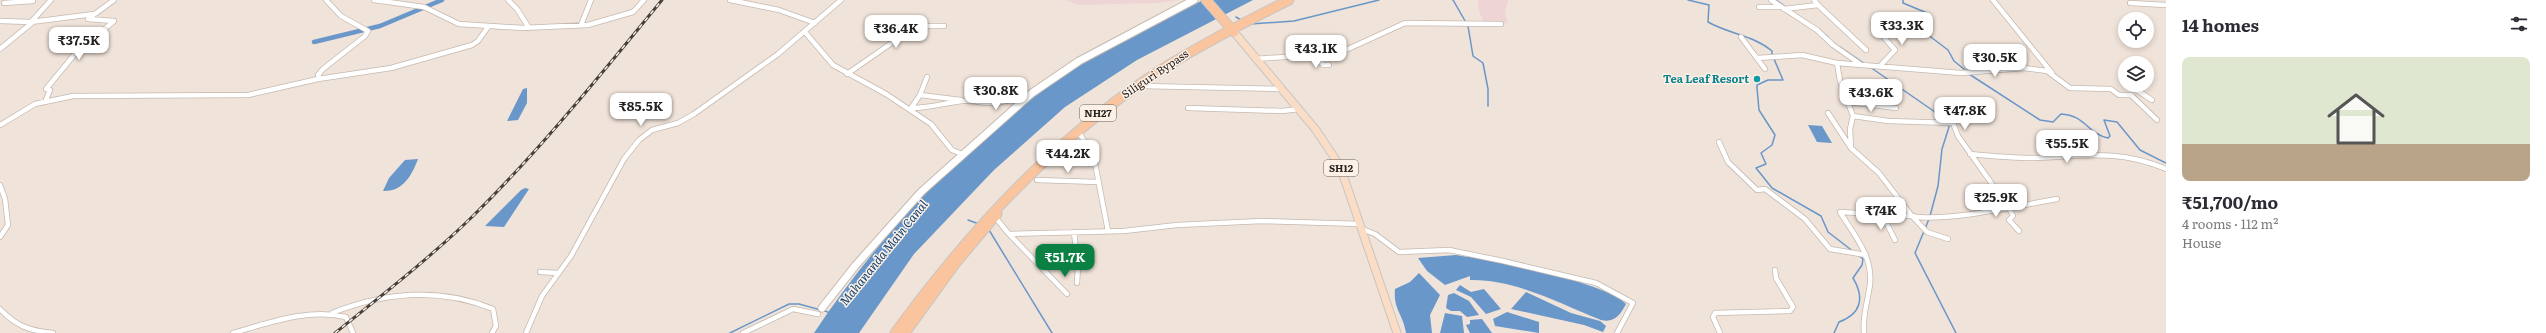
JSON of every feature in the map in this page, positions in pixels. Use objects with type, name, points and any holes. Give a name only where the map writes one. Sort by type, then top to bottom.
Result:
[{"type":"highway","points":[[1206,0],[1232,30]]},
{"type":"highway","name":"NH27","points":[[905,333],[986,223],[1080,134],[1142,86],[1232,30],[1289,0]]},
{"type":"highway","name":"NH27","points":[[1246,23],[1297,0]]},
{"type":"highway","name":"Siliguri Bypass","points":[[895,333],[934,278],[986,223],[1029,174],[1099,113],[1175,60],[1232,30]]},
{"type":"main road","name":"SH12","points":[[1232,30],[1299,109],[1340,166],[1362,226],[1397,333]]},
{"type":"street","points":[[0,49],[32,22],[51,0]]},
{"type":"street","points":[[45,102],[50,90],[46,89],[74,55],[114,21],[88,19],[114,0]]},
{"type":"street","points":[[320,79],[318,76],[323,69],[365,36],[367,31],[341,16],[326,0]]},
{"type":"street","points":[[374,0],[426,7],[459,24],[529,28],[581,25],[633,12],[644,0]]},
{"type":"street","points":[[508,0],[517,9],[529,28]]},
{"type":"street","points":[[581,25],[592,0]]},
{"type":"street","points":[[730,0],[779,10],[815,23]]},
{"type":"street","points":[[526,333],[542,296],[582,236],[624,158],[639,140],[652,130],[678,123],[694,114],[778,54],[841,0]]},
{"type":"street","points":[[743,333],[793,309],[820,311],[892,223],[962,154],[1020,104],[1079,61],[1194,0]]},
{"type":"street","points":[[1771,0],[1816,30],[1862,65]]},
{"type":"street","points":[[1814,0],[1866,50]]},
{"type":"street","points":[[1993,0],[2045,62],[2052,73],[2070,88],[2111,89],[2119,95],[2131,96],[2157,120]]},
{"type":"street","points":[[0,6],[6,1],[34,1]]},
{"type":"street","points":[[2130,3],[2166,5]]},
{"type":"street","points":[[1760,7],[1785,8],[1818,4]]},
{"type":"street","points":[[0,21],[32,22],[94,14]]},
{"type":"street","points":[[1256,59],[1315,55],[1348,49],[1405,23],[1501,24]]},
{"type":"street","points":[[0,125],[35,104],[73,96],[248,95],[320,79],[380,70],[475,44],[488,26]]},
{"type":"street","points":[[847,74],[916,26],[944,26]]},
{"type":"street","points":[[1874,26],[1895,50],[1880,66]]},
{"type":"street","points":[[805,32],[833,65],[886,94],[931,124],[952,150],[962,154]]},
{"type":"street","points":[[1740,37],[1765,68]]},
{"type":"street","points":[[1315,55],[1323,64],[1328,65]]},
{"type":"street","points":[[1758,58],[1802,55],[1837,63],[1963,73],[2018,68],[2052,73]]},
{"type":"street","points":[[1849,64],[1853,63],[1853,59]]},
{"type":"street","points":[[1837,63],[1853,116],[1850,129],[1851,148]]},
{"type":"street","points":[[912,108],[927,77]]},
{"type":"street","points":[[1142,86],[1281,89]]},
{"type":"street","points":[[2140,92],[2152,100]]},
{"type":"street","points":[[920,94],[977,103]]},
{"type":"street","points":[[906,108],[963,101],[977,103],[1017,100],[1020,104]]},
{"type":"street","points":[[1848,102],[1896,108]]},
{"type":"street","points":[[1188,108],[1282,111],[1299,109]]},
{"type":"street","points":[[1828,113],[1851,148],[1879,173],[1894,195],[1922,228],[1927,232],[1948,239]]},
{"type":"street","points":[[1853,116],[1888,121],[1953,123],[1958,136],[2014,216],[2009,220],[2019,231]]},
{"type":"street","points":[[1080,134],[1094,158],[1108,231]]},
{"type":"street","points":[[1719,142],[1728,162],[1757,190],[1765,188],[1793,209],[1815,230],[1830,249],[1864,255]]},
{"type":"street","points":[[1970,154],[2043,157],[2108,152],[2126,155],[2166,169]]},
{"type":"street","points":[[1037,180],[1098,182]]},
{"type":"street","points":[[0,185],[5,199],[8,225],[0,237]]},
{"type":"street","points":[[1864,333],[1864,310],[1870,277],[1864,255],[1840,212],[1929,218],[2009,208],[2057,199]]},
{"type":"street","points":[[1882,214],[1895,240]]},
{"type":"street","points":[[1009,234],[1108,231],[1262,221],[1362,226],[1399,252],[1449,250],[1545,270],[1596,283],[1633,303],[1617,333]]},
{"type":"street","points":[[986,223],[1009,234],[1067,294]]},
{"type":"street","points":[[1074,232],[1078,267],[1077,283]]},
{"type":"street","points":[[1720,333],[1714,317],[1715,313],[1790,311],[1793,307],[1776,278],[1776,270]]},
{"type":"street","points":[[540,272],[558,273]]},
{"type":"street","points":[[233,333],[287,320],[332,313],[367,300],[435,294],[493,309],[496,326],[492,333]]},
{"type":"street","points":[[0,309],[10,321],[26,332],[53,333]]},
{"type":"street","points":[[332,313],[346,317],[353,333]]},
{"type":"shaded area","points":[[1067,0],[1181,0],[1158,3],[1077,5]]},
{"type":"shaded area","points":[[1478,0],[1508,0],[1505,13],[1508,23],[1492,25],[1484,23],[1479,11]]},
{"type":"green space","points":[[1868,81],[1898,82],[1901,95],[1884,95]]},
{"type":"water","name":"Mahananda Main Canal","points":[[1203,0],[1253,0],[1137,60],[1065,107],[994,170],[914,254],[859,333],[814,333],[867,260],[896,226],[959,160],[993,130],[1028,101],[1081,64]]},
{"type":"water","points":[[527,88],[527,103],[518,120],[507,121],[523,89]]},
{"type":"water","points":[[1808,125],[1822,126],[1832,143],[1817,142]]},
{"type":"water","points":[[418,159],[410,176],[401,186],[390,191],[383,191],[389,178],[405,160]]},
{"type":"water","points":[[525,188],[529,189],[504,227],[485,226],[521,190]]},
{"type":"water","points":[[1456,255],[1468,257],[1469,255],[1553,275],[1599,289],[1616,296],[1626,304],[1622,312],[1613,319],[1606,321],[1601,320],[1521,288],[1487,281],[1470,280],[1470,276],[1445,285],[1427,271],[1418,258]]},
{"type":"water","points":[[1419,273],[1440,295],[1430,315],[1432,333],[1406,333],[1405,326],[1395,302],[1395,289],[1410,282]]},
{"type":"water","points":[[1460,285],[1471,292],[1484,289],[1501,309],[1486,314],[1471,297],[1456,290]]},
{"type":"water","points":[[1526,292],[1571,313],[1600,321],[1606,326],[1603,332],[1584,325],[1511,309]]},
{"type":"water","points":[[1454,293],[1469,301],[1479,315],[1467,317],[1460,311],[1451,311],[1446,308],[1448,295]]},
{"type":"water","points":[[1507,312],[1539,322],[1539,333],[1495,326],[1493,319]]},
{"type":"water","points":[[1445,313],[1462,316],[1464,333],[1440,333]]},
{"type":"water","points":[[1482,319],[1492,333],[1470,333],[1466,325],[1470,324],[1470,320]]},
{"type":"waterway","points":[[314,42],[380,26],[442,0]]},
{"type":"waterway","points":[[1250,24],[1294,21],[1379,0]]},
{"type":"waterway","points":[[1453,0],[1468,26],[1473,56],[1483,63],[1488,89],[1488,106]]},
{"type":"waterway","points":[[1688,0],[1709,5],[1708,22],[1757,41],[1772,51],[1772,56]]},
{"type":"waterway","points":[[1776,0],[1786,7]]},
{"type":"waterway","points":[[1903,0],[1903,3],[1927,13],[1928,17],[1914,21],[1915,25],[1948,50],[1954,61],[1965,70]]},
{"type":"waterway","points":[[1236,17],[1241,20]]},
{"type":"waterway","points":[[1819,29],[1828,37]]},
{"type":"waterway","points":[[1840,47],[1865,64]]},
{"type":"waterway","points":[[1774,59],[1783,80],[1768,80],[1757,85],[1757,88],[1759,110],[1775,135],[1772,145],[1761,153],[1766,164],[1756,168],[1772,188],[1821,216],[1828,232],[1854,252]]},
{"type":"waterway","points":[[1870,67],[1948,121],[1949,127],[1942,149],[1938,186],[1930,216]]},
{"type":"waterway","points":[[1969,74],[2040,120],[2053,122],[2061,114],[2069,115],[2081,121],[2101,136],[2108,138],[2110,136],[2104,120],[2117,122],[2140,150],[2166,163]]},
{"type":"waterway","points":[[1929,219],[1915,253],[1956,333]]},
{"type":"waterway","points":[[968,220],[979,224]]},
{"type":"waterway","points":[[989,230],[1052,333]]},
{"type":"waterway","points":[[1834,333],[1839,322],[1852,315],[1859,304],[1859,292],[1853,278],[1862,265],[1863,259],[1858,255]]},
{"type":"waterway","points":[[730,333],[789,304],[799,304],[828,312]]},
{"type":"railway","points":[[335,333],[440,247],[498,191],[547,138],[662,0]]},
{"type":"place","name":"Tea Leaf Resort","points":[[1757,79]]}]
